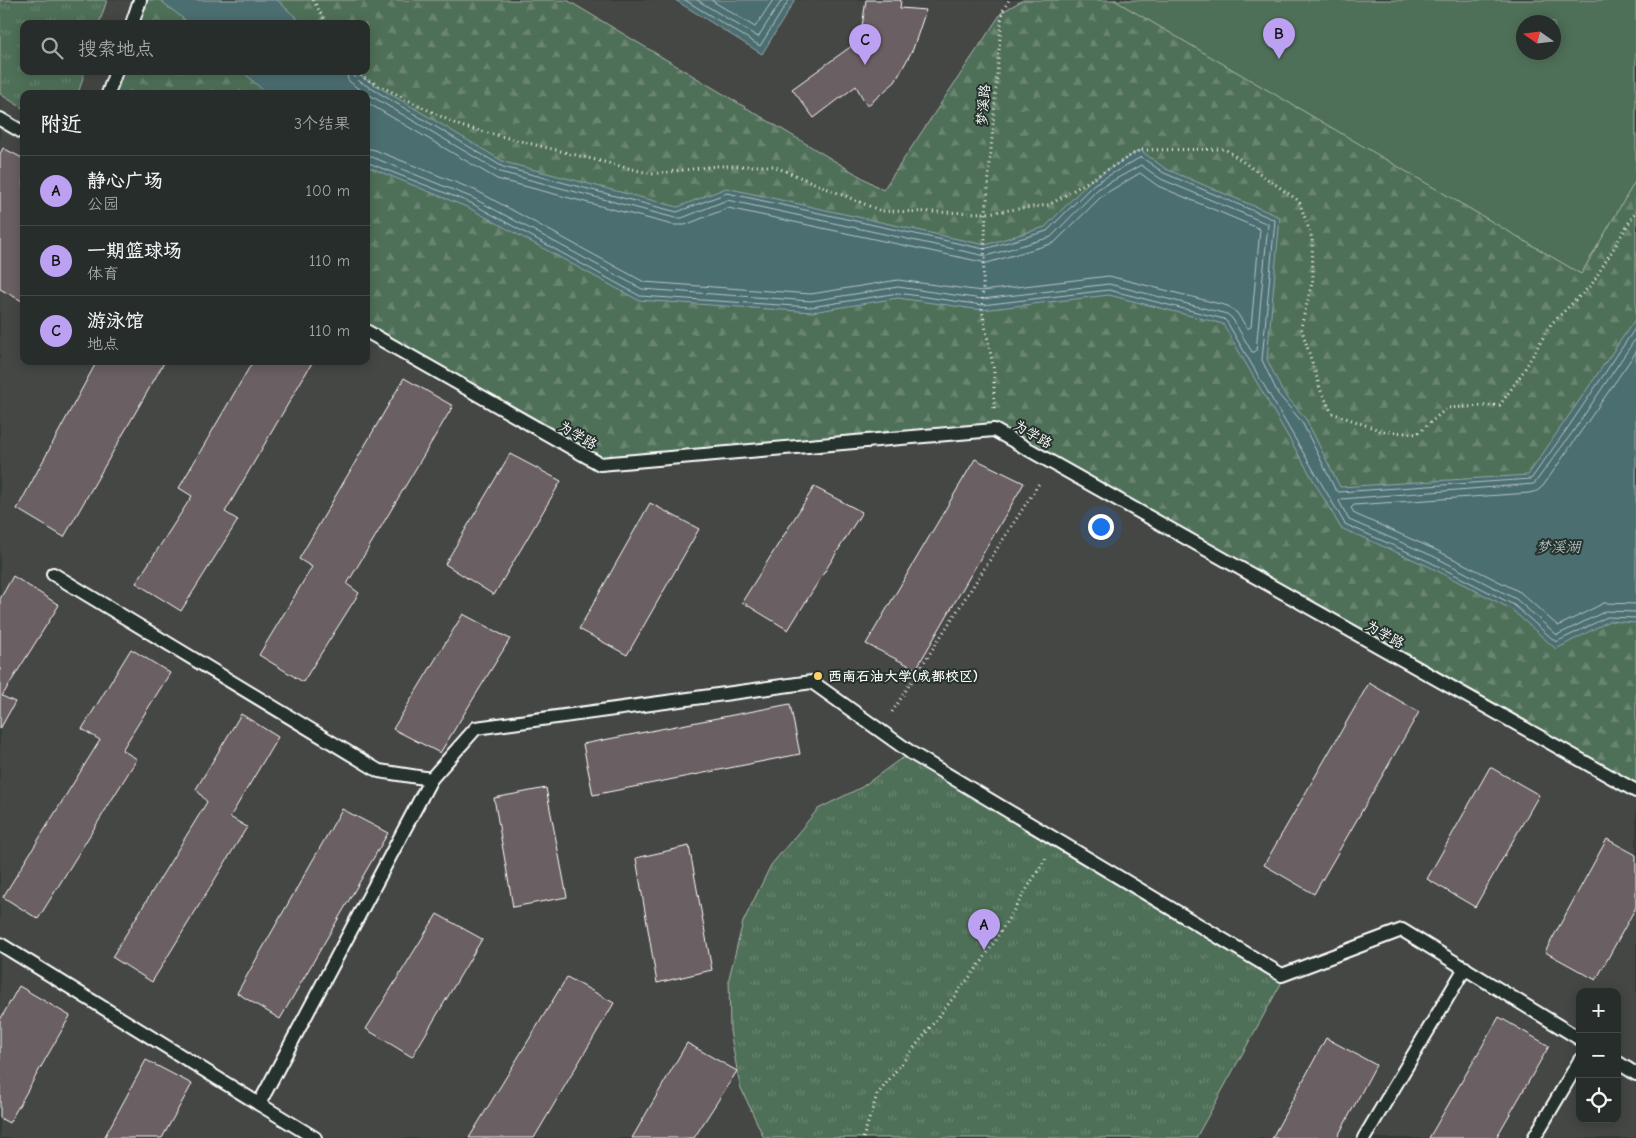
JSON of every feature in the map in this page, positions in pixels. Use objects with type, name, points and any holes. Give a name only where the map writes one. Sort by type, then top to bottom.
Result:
[{"type":"lane","points":[[133,20],[140,0]]},
{"type":"lane","points":[[109,90],[115,75]]},
{"type":"lane","points":[[0,120],[20,132]]},
{"type":"lane","name":"为学路","points":[[370,333],[600,464],[994,430],[1636,792]]},
{"type":"lane","points":[[53,574],[379,771],[431,779]]},
{"type":"lane","points":[[259,1104],[431,779],[476,728],[812,682],[913,754],[1282,975],[1402,930],[1576,1037]]},
{"type":"lane","points":[[0,944],[316,1138]]},
{"type":"lane","points":[[1364,1138],[1465,968]]},
{"type":"lane","points":[[1621,1065],[1636,1074]]},
{"type":"lane","points":[[1534,1138],[1576,1067]]},
{"type":"path","points":[[313,0],[325,20]]},
{"type":"path","name":"梦溪路","points":[[994,430],[994,371],[982,310],[986,213],[1002,12],[1009,0]]},
{"type":"path","points":[[361,75],[460,126],[652,174],[716,166],[773,166],[881,212],[986,213],[1049,205],[1140,150],[1225,149],[1299,201],[1312,238],[1313,279],[1301,327],[1321,391],[1332,413],[1382,431],[1417,434],[1447,408],[1500,405],[1523,372],[1551,324],[1592,284],[1636,211]]},
{"type":"path","points":[[880,731],[1053,463]]},
{"type":"path","points":[[863,1138],[877,1095],[983,960],[1057,840]]},
{"type":"shaded area","name":"西南石油大学(成都校区)","points":[[0,0],[1636,0],[1636,1138],[0,1138]]},
{"type":"green space","points":[[0,0],[107,0],[100,20],[20,20],[20,75],[84,75],[79,90],[20,90],[20,106],[0,94]]},
{"type":"green space","points":[[142,0],[567,0],[883,190],[1002,12],[1023,0],[1114,0],[1636,179],[1636,783],[1630,785],[992,425],[599,461],[370,328],[370,90],[111,90],[117,75],[370,75],[370,20],[135,20]]},
{"type":"green space","points":[[1114,0],[1636,0],[1636,180],[1581,274]]},
{"type":"green space","points":[[908,756],[1283,980],[1196,1138],[764,1138],[740,1086],[730,1031],[729,978],[743,922],[771,865],[818,809],[862,787],[899,760]]},
{"type":"water","points":[[160,0],[277,0],[299,20],[185,20]]},
{"type":"water","points":[[675,0],[795,0],[762,54]]},
{"type":"water","name":"梦溪湖","points":[[246,75],[360,75],[504,162],[678,207],[726,188],[985,245],[1045,227],[1091,180],[1140,150],[1166,169],[1280,217],[1267,359],[1282,391],[1306,419],[1340,487],[1528,475],[1636,318],[1636,623],[1609,621],[1556,649],[1511,609],[1428,566],[1341,528],[1223,324],[1109,295],[982,310],[898,298],[812,312],[638,300],[469,208],[370,168],[370,90],[263,90]]},
{"type":"building","points":[[866,0],[901,0],[900,8],[926,10],[913,49],[895,82],[867,106],[856,86],[814,118],[792,89],[860,40]]},
{"type":"building","points":[[3,148],[20,157],[20,300],[0,289],[0,154]]},
{"type":"building","points":[[95,365],[163,365],[64,537],[17,509]]},
{"type":"building","points":[[251,365],[311,365],[225,512],[238,520],[181,611],[136,583],[192,496],[179,488]]},
{"type":"building","points":[[404,378],[453,406],[347,584],[359,593],[303,682],[259,655],[312,567],[299,559]]},
{"type":"building","points":[[510,454],[561,481],[494,595],[445,564]]},
{"type":"building","points":[[975,459],[1024,483],[916,669],[866,644]]},
{"type":"building","points":[[814,487],[862,512],[788,630],[742,602]]},
{"type":"building","points":[[650,503],[699,529],[627,655],[579,629]]},
{"type":"building","points":[[13,576],[59,605],[2,696],[15,702],[0,729],[0,599]]},
{"type":"building","points":[[463,614],[510,639],[440,753],[393,729]]},
{"type":"building","points":[[131,649],[170,673],[122,750],[137,759],[38,919],[3,897],[100,740],[82,729]]},
{"type":"building","points":[[1369,683],[1419,712],[1314,894],[1264,865]]},
{"type":"building","points":[[790,704],[800,754],[593,795],[583,744]]},
{"type":"building","points":[[241,714],[278,737],[230,817],[247,827],[152,982],[112,957],[207,802],[196,789]]},
{"type":"building","points":[[1490,767],[1539,795],[1475,907],[1427,879]]},
{"type":"building","points":[[546,788],[567,897],[513,907],[494,798]]},
{"type":"building","points":[[342,809],[388,833],[280,1019],[237,993]]},
{"type":"building","points":[[1607,839],[1636,855],[1636,907],[1596,980],[1545,952]]},
{"type":"building","points":[[689,846],[712,970],[657,983],[636,858]]},
{"type":"building","points":[[437,914],[482,939],[412,1057],[366,1029]]},
{"type":"building","points":[[567,977],[614,1003],[534,1138],[469,1138]]},
{"type":"building","points":[[19,986],[70,1016],[9,1123],[0,1118],[0,1020]]},
{"type":"building","points":[[1499,1017],[1549,1046],[1496,1138],[1429,1138]]},
{"type":"building","points":[[1326,1038],[1376,1065],[1337,1138],[1272,1138]]},
{"type":"building","points":[[687,1043],[737,1071],[694,1138],[632,1138]]},
{"type":"building","points":[[146,1060],[192,1084],[162,1138],[104,1138]]},
{"type":"place","name":"一期篮球场","points":[[1279,59]]},
{"type":"place","name":"游泳馆","points":[[865,65]]},
{"type":"place","name":"西南石油大学(成都校区)","points":[[818,676]]},
{"type":"place","name":"静心广场","points":[[984,950]]}]
